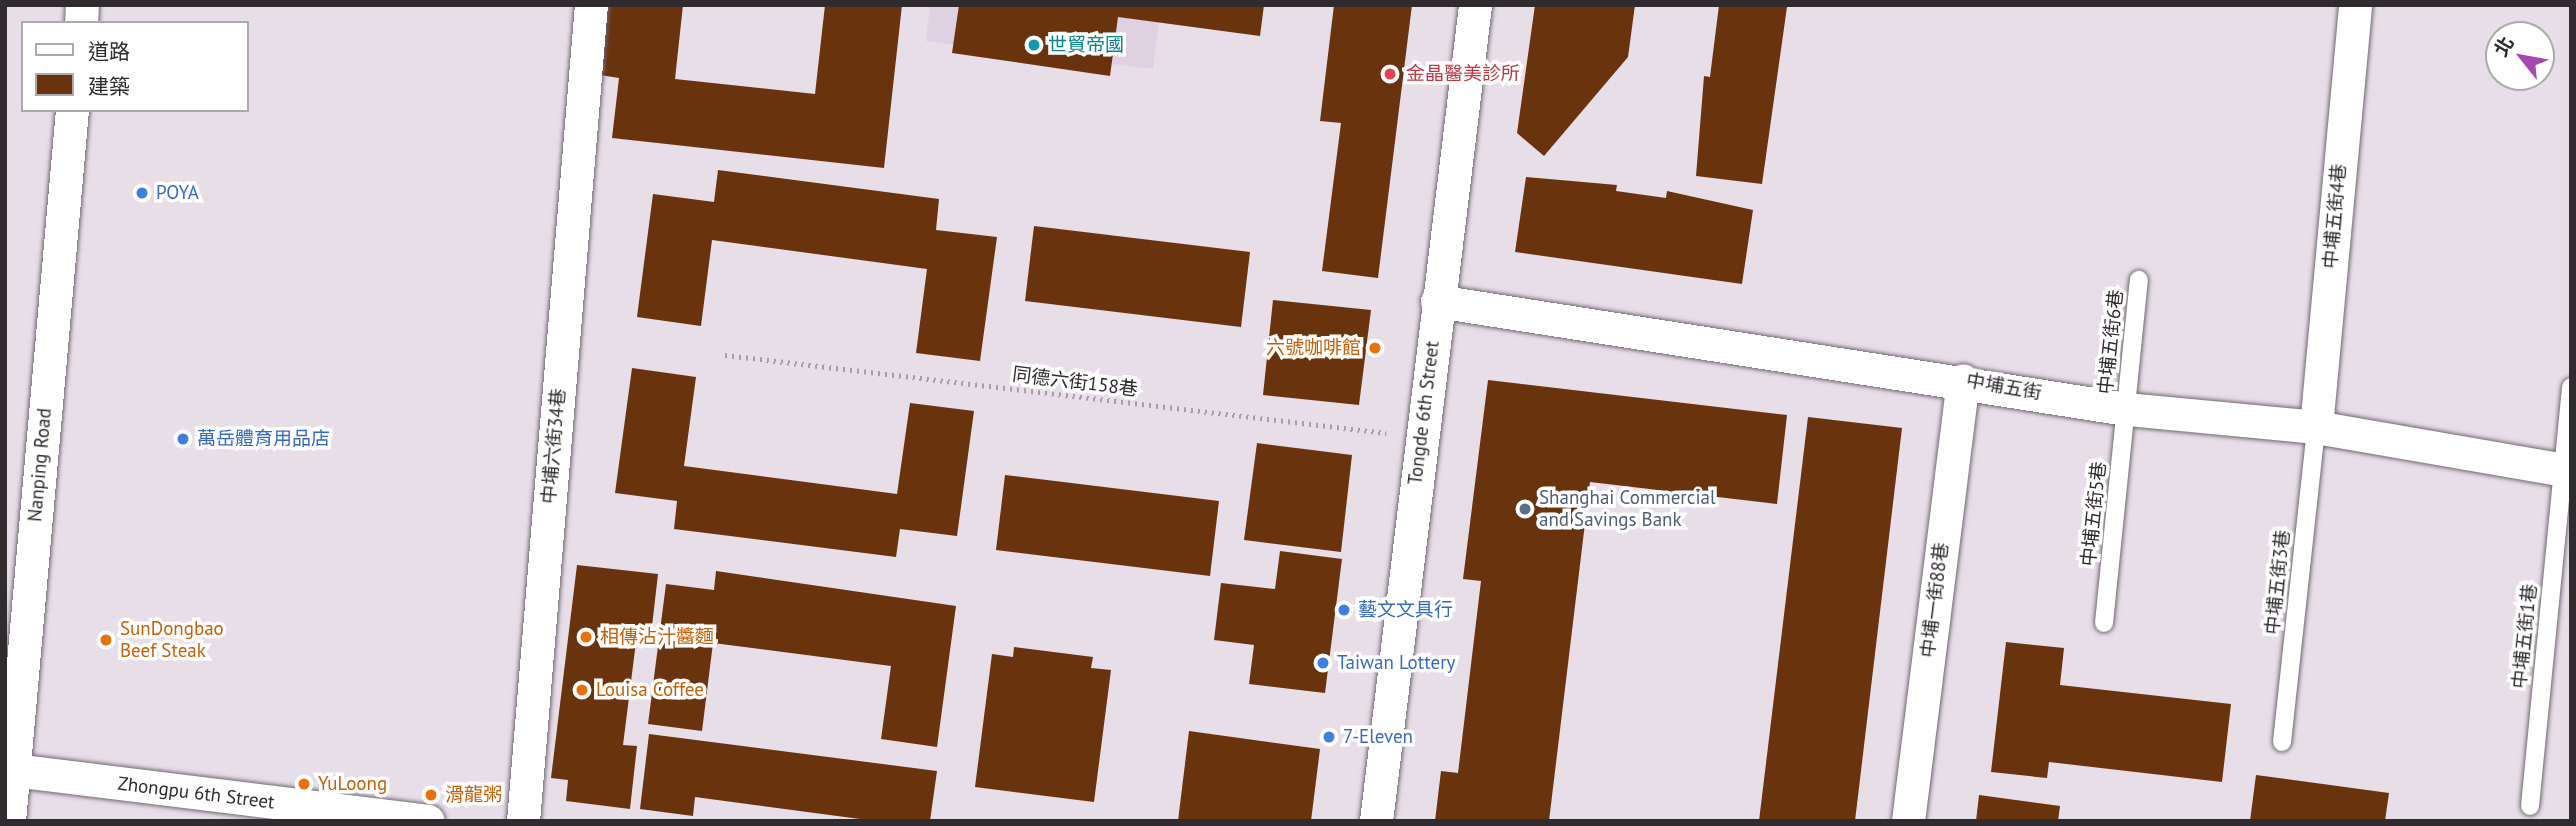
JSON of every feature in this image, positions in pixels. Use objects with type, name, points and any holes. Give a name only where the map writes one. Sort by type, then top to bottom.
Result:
[{"type":"street","name":"中埔六街34巷","points":[[523,821],[591,5]]},
{"type":"street","name":"Tongde 6th Street","points":[[1376,821],[1475,5]]},
{"type":"street","name":"中埔五街4巷","points":[[2316,427],[2355,5]]},
{"type":"street","name":"Nanping Road","points":[[9,821],[10,770],[72,112]]},
{"type":"street","name":"中埔五街","points":[[1437,301],[1963,380],[2126,409],[2316,427],[2567,470]]},
{"type":"street","name":"中埔一街88巷","points":[[1908,821],[1963,380]]},
{"type":"street","name":"Zhongpu 6th Street","points":[[10,770],[428,821]]},
{"type":"lane","name":"中埔五街6巷","points":[[2126,409],[2139,280]]},
{"type":"lane","name":"中埔五街1巷","points":[[2530,806],[2567,470],[2571,387]]},
{"type":"lane","name":"中埔五街5巷","points":[[2104,623],[2126,409]]},
{"type":"lane","name":"中埔五街3巷","points":[[2282,742],[2316,427]]},
{"type":"path","name":"同德六街158巷","points":[[725,355],[1421,437]]},
{"type":"shaded area","name":"世貿帝國","points":[[930,5],[1161,5],[1153,69],[926,41]]},
{"type":"building","points":[[608,5],[683,5],[675,79],[815,94],[825,5],[902,5],[884,168],[612,138],[619,78],[600,75]]},
{"type":"building","name":"世貿帝國","points":[[959,5],[1264,5],[1260,36],[1118,17],[1110,76],[952,53]]},
{"type":"building","points":[[1334,5],[1412,5],[1378,278],[1322,271],[1341,123],[1320,121]]},
{"type":"building","points":[[1535,5],[1635,5],[1628,57],[1544,156],[1517,133]]},
{"type":"building","points":[[1719,5],[1787,7],[1762,184],[1696,176],[1704,76],[1710,77]]},
{"type":"building","points":[[718,170],[939,199],[936,230],[997,237],[980,361],[916,353],[927,269],[712,240],[701,326],[637,317],[653,194],[714,202]]},
{"type":"building","points":[[1526,177],[1617,185],[1616,191],[1666,198],[1667,191],[1753,210],[1742,284],[1515,252]]},
{"type":"building","points":[[1034,226],[1250,252],[1241,327],[1025,301]]},
{"type":"building","points":[[1273,300],[1371,310],[1359,405],[1263,395]]},
{"type":"building","points":[[632,368],[696,377],[684,466],[897,494],[910,403],[974,411],[957,536],[900,529],[896,557],[674,529],[677,501],[615,493]]},
{"type":"building","points":[[1488,380],[1787,415],[1777,504],[1590,482],[1549,821],[1435,821],[1441,771],[1458,773],[1481,581],[1463,579]]},
{"type":"building","points":[[1808,417],[1902,428],[1855,821],[1759,821]]},
{"type":"building","points":[[1257,443],[1352,455],[1341,552],[1244,540]]},
{"type":"building","points":[[1005,475],[1219,501],[1210,576],[996,550]]},
{"type":"building","points":[[1280,551],[1342,559],[1325,693],[1249,684],[1254,645],[1214,640],[1221,583],[1275,589]]},
{"type":"building","points":[[577,565],[658,574],[650,644],[636,642],[623,745],[637,746],[630,809],[566,801],[568,780],[551,778]]},
{"type":"building","points":[[716,571],[956,606],[937,747],[881,739],[891,666],[713,643],[702,731],[648,724],[666,584],[714,590]]},
{"type":"building","points":[[2006,642],[2064,648],[2060,685],[2231,704],[2222,782],[2049,762],[2047,778],[1991,772]]},
{"type":"building","points":[[1014,647],[1093,657],[1091,668],[1111,670],[1094,802],[975,787],[992,654],[1013,657]]},
{"type":"building","points":[[1189,731],[1320,749],[1311,821],[1178,821]]},
{"type":"building","points":[[649,734],[937,771],[930,821],[875,821],[695,797],[693,816],[640,809]]},
{"type":"building","points":[[2256,775],[2389,793],[2385,821],[2250,821]]},
{"type":"building","points":[[1979,795],[2060,806],[2058,821],[1976,821]]},
{"type":"place","name":"世貿帝國","points":[[1034,45]]},
{"type":"place","name":"金晶醫美診所","points":[[1390,74]]},
{"type":"place","name":"POYA","points":[[142,193]]},
{"type":"place","name":"六號咖啡館","points":[[1375,348]]},
{"type":"place","name":"萬岳體育用品店","points":[[183,439]]},
{"type":"place","name":"Shanghai Commercial and Savings Bank","points":[[1525,509]]},
{"type":"place","name":"藝文文具行","points":[[1344,610]]},
{"type":"place","name":"相傳沾汁醬麵","points":[[586,637]]},
{"type":"place","name":"SunDongbao Beef Steak","points":[[106,640]]},
{"type":"place","name":"Taiwan Lottery","points":[[1323,663]]},
{"type":"place","name":"Louisa Coffee","points":[[582,690]]},
{"type":"place","name":"7-Eleven","points":[[1329,737]]},
{"type":"place","name":"YuLoong","points":[[304,784]]},
{"type":"place","name":"滑龍粥","points":[[431,795]]}]
